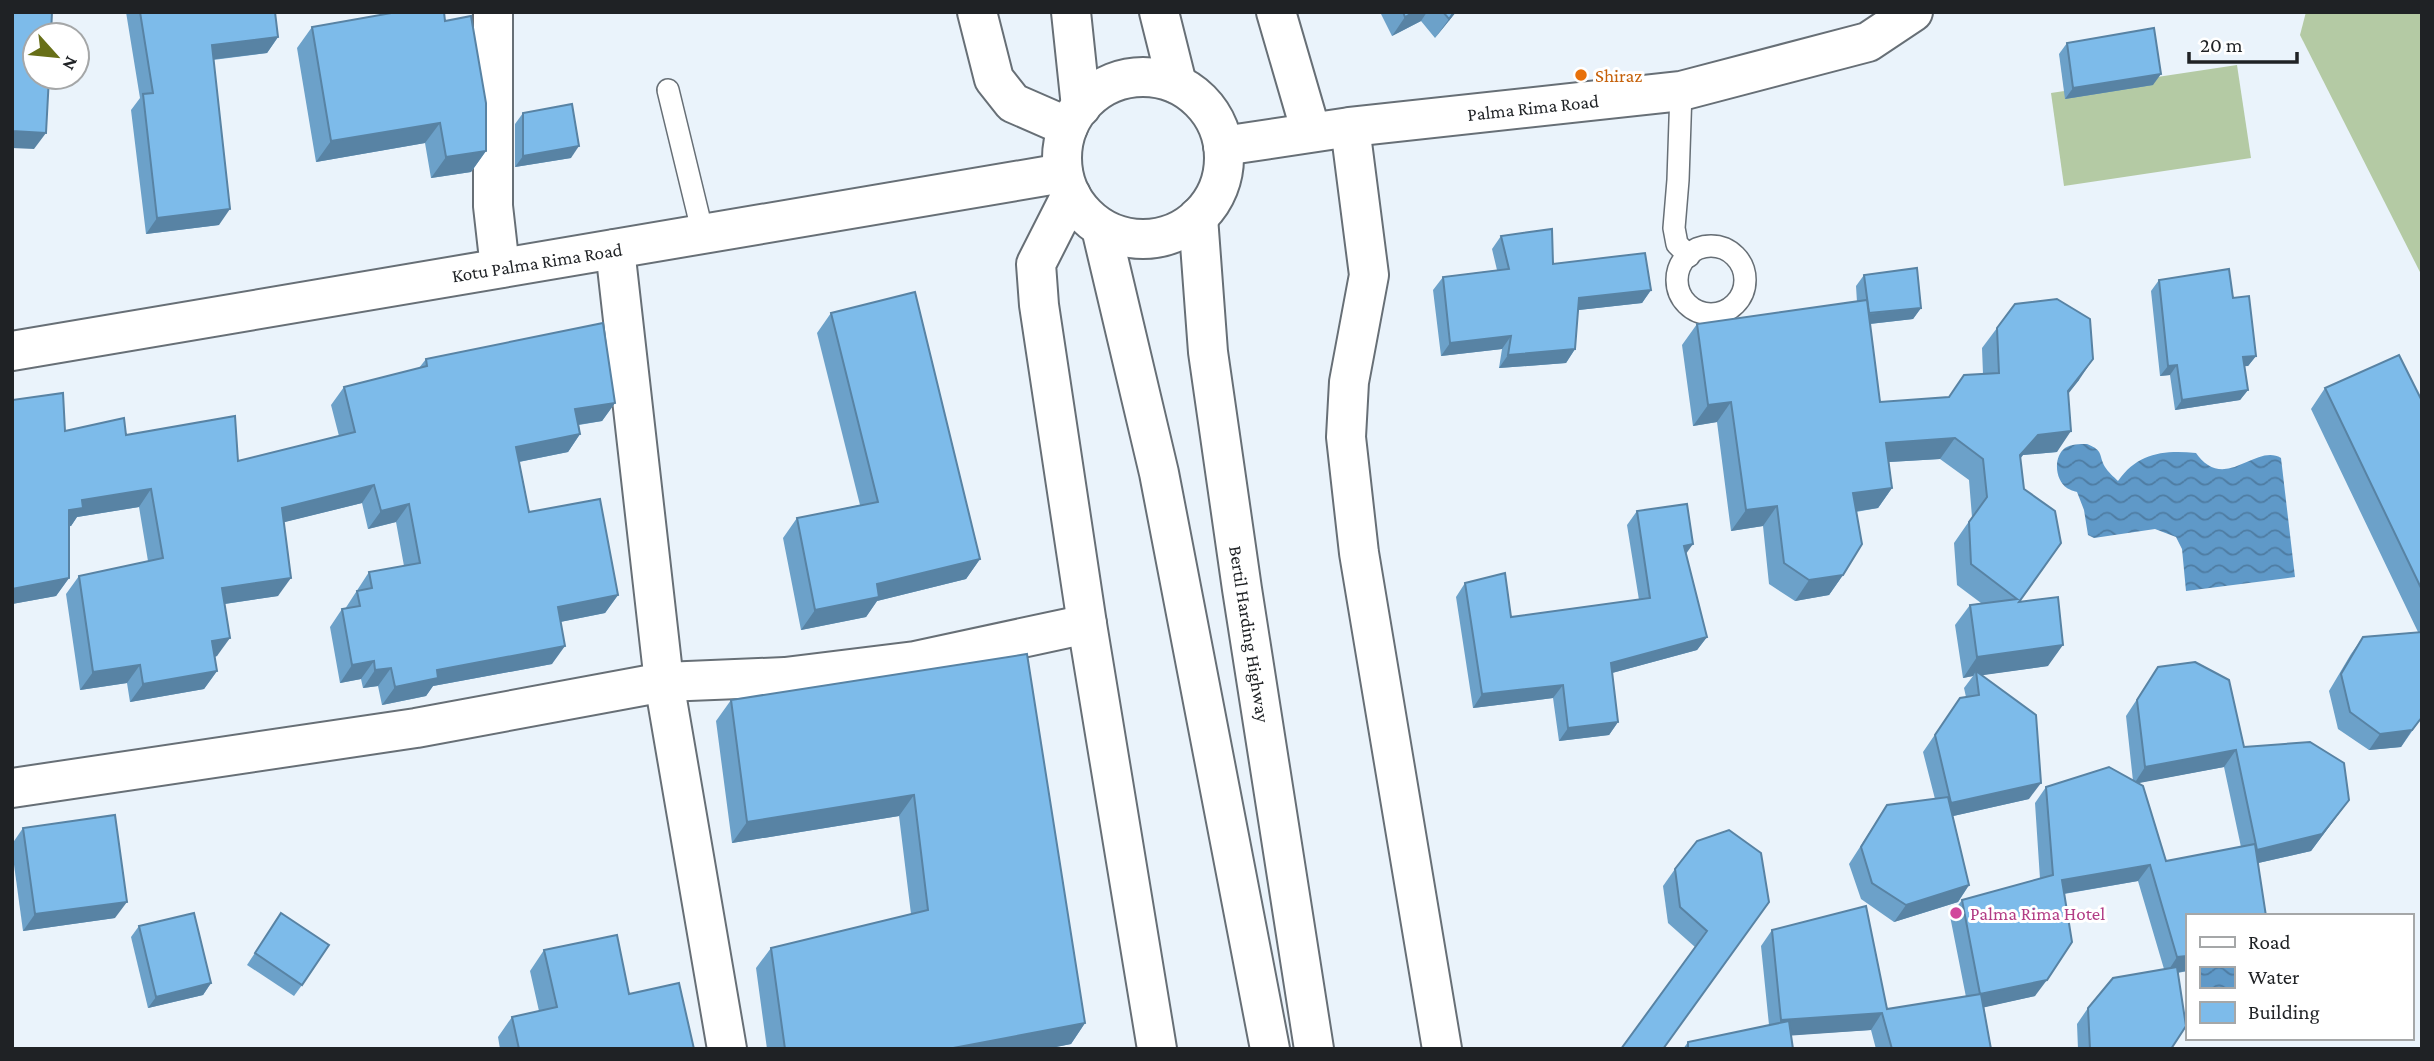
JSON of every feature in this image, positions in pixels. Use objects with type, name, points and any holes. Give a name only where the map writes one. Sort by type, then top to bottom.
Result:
[{"type":"street","points":[[493,12],[493,206],[500,268]]},
{"type":"street","points":[[977,12],[994,79],[1013,103],[1074,117]]},
{"type":"street","points":[[1071,12],[1074,117]]},
{"type":"street","points":[[1159,12],[1177,84]]},
{"type":"street","points":[[1276,12],[1311,132]]},
{"type":"street","name":"Palma Rima Road","points":[[1223,146],[1350,127],[1681,91],[1868,43],[1913,12]]},
{"type":"street","points":[[1138,77],[1158,78],[1177,84],[1194,94],[1208,109],[1218,126],[1224,165],[1220,184],[1211,202],[1183,229],[1165,237],[1146,240],[1123,237],[1101,228],[1083,214],[1067,184],[1062,149],[1074,117],[1098,91],[1118,81],[1138,77]]},
{"type":"street","points":[[1350,127],[1369,275],[1349,382],[1346,437],[1359,553],[1442,1049]]},
{"type":"street","points":[[1067,184],[1036,264],[1039,305],[1087,624],[1157,1049]]},
{"type":"street","name":"Kotu Palma Rima Road","points":[[12,351],[703,234],[1067,184]]},
{"type":"street","name":"Bertil Harding Highway","points":[[1198,217],[1208,352],[1314,1049]]},
{"type":"street","points":[[1101,228],[1159,473],[1270,1049]]},
{"type":"street","points":[[615,249],[664,682],[727,1049]]},
{"type":"street","points":[[12,788],[416,727],[664,682],[785,677],[915,661],[1087,624]]},
{"type":"lane","points":[[668,90],[703,234]]},
{"type":"lane","points":[[1681,91],[1674,228],[1678,244],[1689,256]]},
{"type":"green space","points":[[2306,12],[2422,12],[2422,276],[2300,35]]},
{"type":"green space","points":[[2237,65],[2251,158],[2064,186],[2051,93]]},
{"type":"water","points":[[2087,444],[2098,451],[2109,473],[2118,481],[2134,464],[2162,453],[2196,453],[2206,464],[2217,469],[2227,469],[2264,456],[2281,458],[2295,577],[2186,591],[2182,549],[2176,537],[2155,529],[2094,538],[2088,535],[2084,510],[2077,492],[2063,484],[2057,468],[2061,452],[2065,448]]},
{"type":"building","points":[[12,12],[52,12],[52,21],[21,21],[21,91],[48,91],[46,133],[12,131]]},
{"type":"building","points":[[140,12],[275,12],[278,37],[212,45],[230,209],[157,218],[143,94],[153,93]]},
{"type":"building","points":[[397,12],[444,12],[445,21],[471,16],[486,103],[486,151],[446,157],[440,123],[331,141],[312,27]]},
{"type":"building","points":[[1443,12],[1454,12],[1449,19]]},
{"type":"building","points":[[2154,28],[2161,74],[2073,88],[2067,43]]},
{"type":"building","points":[[572,104],[579,146],[523,156],[523,113]]},
{"type":"building","points":[[1552,229],[1553,264],[1645,253],[1651,290],[1579,298],[1575,349],[1508,355],[1511,336],[1450,343],[1443,277],[1509,269],[1501,236]]},
{"type":"building","points":[[1917,268],[1921,308],[1869,313],[1864,275]]},
{"type":"building","points":[[2229,269],[2233,298],[2249,296],[2256,356],[2243,357],[2248,390],[2182,400],[2177,365],[2168,366],[2159,280]]},
{"type":"building","points":[[915,292],[980,559],[877,584],[879,597],[815,610],[797,518],[878,502],[831,313]]},
{"type":"building","points":[[2057,299],[2090,319],[2093,359],[2068,391],[2071,431],[2038,435],[2020,455],[2024,489],[2055,511],[2061,543],[2019,602],[2058,597],[2063,645],[1977,657],[1970,605],[2017,599],[1971,564],[1969,522],[1987,497],[1983,459],[1955,438],[1886,443],[1892,488],[1853,493],[1862,544],[1843,575],[1809,580],[1784,563],[1777,506],[1746,510],[1731,402],[1708,405],[1697,324],[1867,300],[1880,402],[1949,397],[1964,375],[1999,373],[1997,328],[2015,304]]},
{"type":"building","points":[[603,323],[615,403],[575,409],[580,434],[516,447],[529,512],[600,499],[618,595],[558,607],[565,646],[437,670],[438,678],[395,687],[391,668],[375,670],[374,661],[352,665],[342,609],[360,606],[357,591],[372,588],[369,572],[420,563],[409,504],[381,511],[374,485],[282,508],[291,578],[222,588],[230,638],[212,641],[217,671],[143,684],[140,665],[93,672],[79,576],[163,558],[151,489],[82,500],[83,508],[69,510],[69,578],[12,589],[12,400],[63,393],[65,431],[124,418],[126,435],[235,416],[238,461],[355,432],[344,387],[427,366],[426,359]]},
{"type":"building","points":[[2399,355],[2422,401],[2422,590],[2325,388]]},
{"type":"building","points":[[1687,504],[1693,544],[1684,546],[1707,637],[1611,663],[1618,722],[1568,728],[1563,685],[1482,694],[1465,583],[1505,573],[1511,617],[1650,598],[1637,511]]},
{"type":"building","points":[[2422,632],[2422,717],[2412,730],[2380,734],[2350,712],[2341,674],[2363,637]]},
{"type":"building","points":[[1027,654],[1085,1023],[948,1049],[785,1049],[771,948],[928,910],[914,795],[747,822],[731,700]]},
{"type":"building","points":[[2195,662],[2229,680],[2244,747],[2310,742],[2344,763],[2349,800],[2322,834],[2257,850],[2236,750],[2145,767],[2137,700],[2158,667]]},
{"type":"building","points":[[1976,671],[2036,715],[2041,783],[1951,803],[1935,735],[1960,698],[1979,695]]},
{"type":"building","points":[[2109,767],[2143,786],[2166,861],[2255,844],[2266,914],[2186,914],[2186,956],[2177,957],[2150,865],[2062,880],[2072,942],[2047,980],[1980,994],[1962,900],[2053,875],[2046,787]]},
{"type":"building","points":[[1948,797],[1969,885],[1906,905],[1872,883],[1861,847],[1887,805]]},
{"type":"building","points":[[115,815],[127,902],[35,914],[23,828]]},
{"type":"building","points":[[1729,830],[1761,853],[1769,902],[1663,1049],[1621,1049],[1707,931],[1680,907],[1675,869],[1697,841]]},
{"type":"building","points":[[1866,906],[1887,1009],[1981,994],[1991,1049],[1892,1049],[1882,1013],[1781,1020],[1772,930]]},
{"type":"building","points":[[194,913],[211,983],[156,997],[139,926]]},
{"type":"building","points":[[281,913],[329,945],[302,985],[255,953]]},
{"type":"building","points":[[617,935],[629,994],[679,983],[694,1049],[519,1049],[512,1017],[557,1007],[544,950]]},
{"type":"building","points":[[2177,967],[2186,1026],[2171,1049],[2090,1049],[2088,1008],[2113,978]]},
{"type":"building","points":[[1789,1021],[1793,1049],[1688,1049],[1688,1042]]},
{"type":"place","name":"Shiraz","points":[[1581,75]]},
{"type":"place","name":"Palma Rima Hotel","points":[[1956,913]]}]
